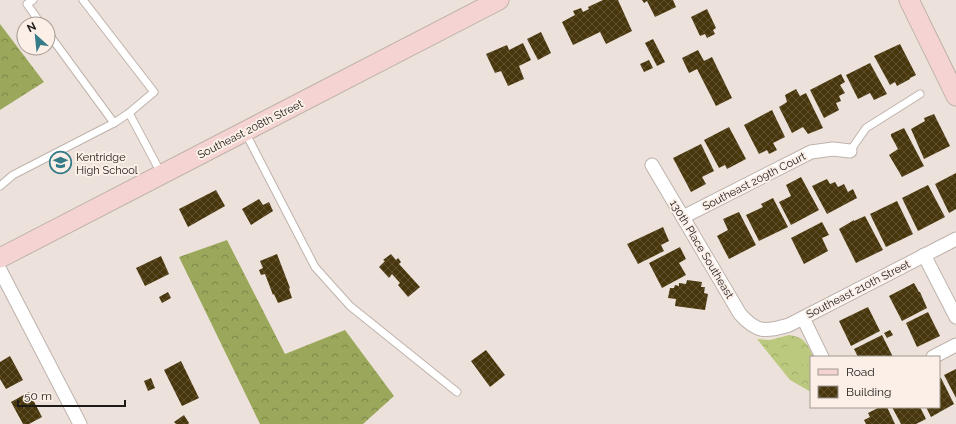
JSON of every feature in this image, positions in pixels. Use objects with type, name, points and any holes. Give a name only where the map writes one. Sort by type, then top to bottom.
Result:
[{"type":"main road","points":[[909,0],[956,96]]},
{"type":"main road","name":"Southeast 208th Street","points":[[0,258],[245,132],[488,2]]},
{"type":"street","name":"Southeast 209th Court","points":[[683,217],[811,152],[833,150],[850,151]]},
{"type":"street","name":"130th Place Southeast","points":[[652,165],[740,314],[757,329]]},
{"type":"street","name":"Southeast 210th Street","points":[[757,329],[768,330],[789,325],[956,239]]},
{"type":"street","points":[[924,256],[956,317]]},
{"type":"street","points":[[0,270],[80,424]]},
{"type":"street","points":[[803,318],[822,356]]},
{"type":"street","points":[[935,356],[956,345]]},
{"type":"lane","points":[[33,0],[27,4],[35,16]]},
{"type":"lane","points":[[0,186],[12,175],[114,123],[129,113],[154,92],[83,0]]},
{"type":"lane","points":[[56,45],[114,123]]},
{"type":"lane","points":[[850,151],[866,128],[920,94]]},
{"type":"lane","points":[[129,113],[162,175]]},
{"type":"lane","points":[[245,132],[314,267],[350,306],[457,392]]},
{"type":"green space","points":[[0,24],[16,45],[16,56],[24,56],[44,82],[0,110]]},
{"type":"green space","points":[[227,240],[285,354],[345,330],[394,396],[363,424],[260,424],[179,257]]},
{"type":"green space","points":[[789,335],[799,337],[805,342],[813,356],[810,356],[810,391],[790,380],[757,339],[770,340]]},
{"type":"green space","points":[[786,346],[811,354],[807,366],[782,359]]},
{"type":"building","points":[[603,0],[618,0],[632,31],[606,44],[600,32],[573,45],[562,22],[575,15],[573,11],[581,8],[583,12],[589,9],[588,7]]},
{"type":"building","points":[[642,0],[673,0],[676,7],[655,17],[647,1],[644,3]]},
{"type":"building","points":[[707,9],[716,28],[713,30],[715,34],[707,38],[705,34],[700,36],[691,17]]},
{"type":"building","points":[[541,32],[551,53],[538,60],[527,39]]},
{"type":"building","points":[[653,39],[665,62],[657,66],[645,43]]},
{"type":"building","points":[[523,43],[531,60],[519,66],[524,79],[508,86],[501,71],[495,73],[486,54],[507,45],[509,50]]},
{"type":"building","points":[[900,44],[916,75],[897,86],[895,82],[890,85],[874,56]]},
{"type":"building","points":[[698,50],[704,61],[712,57],[732,98],[716,106],[697,69],[689,73],[682,58]]},
{"type":"building","points":[[649,60],[653,68],[644,72],[640,64]]},
{"type":"building","points":[[870,63],[887,94],[874,100],[870,93],[858,99],[846,75]]},
{"type":"building","points":[[841,74],[845,82],[840,85],[845,93],[839,96],[841,101],[836,103],[839,110],[824,118],[810,90]]},
{"type":"building","points":[[796,89],[800,96],[806,93],[823,128],[808,134],[803,127],[792,133],[779,107],[787,102],[785,95]]},
{"type":"building","points":[[772,110],[785,137],[773,143],[777,150],[769,154],[767,150],[759,154],[744,125]]},
{"type":"building","points":[[934,114],[950,146],[924,159],[911,129],[925,121],[924,118]]},
{"type":"building","points":[[729,127],[746,159],[727,169],[725,165],[719,168],[704,140]]},
{"type":"building","points":[[904,128],[924,166],[902,177],[889,155],[898,149],[891,134]]},
{"type":"building","points":[[701,144],[714,171],[702,177],[706,184],[691,192],[673,158]]},
{"type":"building","points":[[956,173],[956,209],[949,213],[935,184]]},
{"type":"building","points":[[801,177],[819,210],[791,225],[779,202],[791,196],[786,185]]},
{"type":"building","points":[[827,179],[830,184],[835,182],[838,187],[844,184],[848,192],[853,189],[857,198],[827,214],[812,186]]},
{"type":"building","points":[[928,185],[945,217],[918,231],[902,198]]},
{"type":"building","points":[[216,190],[225,206],[188,227],[179,209]]},
{"type":"building","points":[[773,198],[788,227],[759,241],[746,215],[763,207],[761,204]]},
{"type":"building","points":[[259,199],[263,205],[269,202],[273,211],[251,225],[242,209]]},
{"type":"building","points":[[897,201],[913,234],[886,247],[870,214]]},
{"type":"building","points":[[739,212],[756,245],[729,259],[717,236],[728,230],[723,219]]},
{"type":"building","points":[[865,216],[883,250],[856,263],[839,229],[854,220]]},
{"type":"building","points":[[822,222],[829,235],[822,238],[828,251],[804,264],[791,238]]},
{"type":"building","points":[[663,227],[669,241],[661,245],[664,251],[638,264],[627,244]]},
{"type":"building","points":[[680,247],[686,259],[679,263],[686,275],[662,288],[649,263]]},
{"type":"building","points":[[277,254],[290,288],[292,298],[278,303],[274,294],[273,295],[265,274],[261,275],[259,270],[263,268],[260,261]]},
{"type":"building","points":[[391,254],[396,260],[398,258],[401,262],[399,264],[420,287],[408,297],[398,285],[400,283],[392,274],[389,278],[379,267],[385,261],[383,260]]},
{"type":"building","points":[[161,256],[169,274],[145,286],[136,268]]},
{"type":"building","points":[[687,280],[702,282],[701,287],[705,287],[704,293],[708,294],[705,310],[675,306],[676,299],[668,298],[670,288],[674,288],[675,285],[679,286],[679,283],[686,284]]},
{"type":"building","points":[[914,283],[927,308],[902,321],[889,296]]},
{"type":"building","points":[[168,292],[171,298],[162,303],[159,297]]},
{"type":"building","points":[[868,307],[880,331],[851,346],[839,321]]},
{"type":"building","points":[[928,312],[940,336],[917,347],[906,323]]},
{"type":"building","points":[[890,330],[893,335],[887,338],[884,333]]},
{"type":"building","points":[[882,335],[892,356],[858,356],[854,349]]},
{"type":"building","points":[[486,350],[505,375],[490,387],[471,361]]},
{"type":"building","points":[[10,356],[23,380],[6,389],[0,379],[0,362]]},
{"type":"building","points":[[181,361],[199,398],[182,406],[164,370]]},
{"type":"building","points":[[956,369],[956,398],[944,375]]},
{"type":"building","points":[[151,378],[155,388],[148,391],[144,381]]},
{"type":"building","points":[[941,378],[954,404],[931,417],[926,408],[940,408]]},
{"type":"building","points":[[29,392],[42,417],[29,424],[23,424],[11,402]]},
{"type":"building","points":[[878,408],[887,408],[895,424],[866,424],[864,420],[870,417],[868,413]]},
{"type":"building","points":[[893,408],[920,408],[926,419],[916,424],[901,424]]},
{"type":"building","points":[[184,415],[189,423],[188,424],[176,424],[174,422]]},
{"type":"place","name":"Kentridge High School","points":[[61,163]]}]
